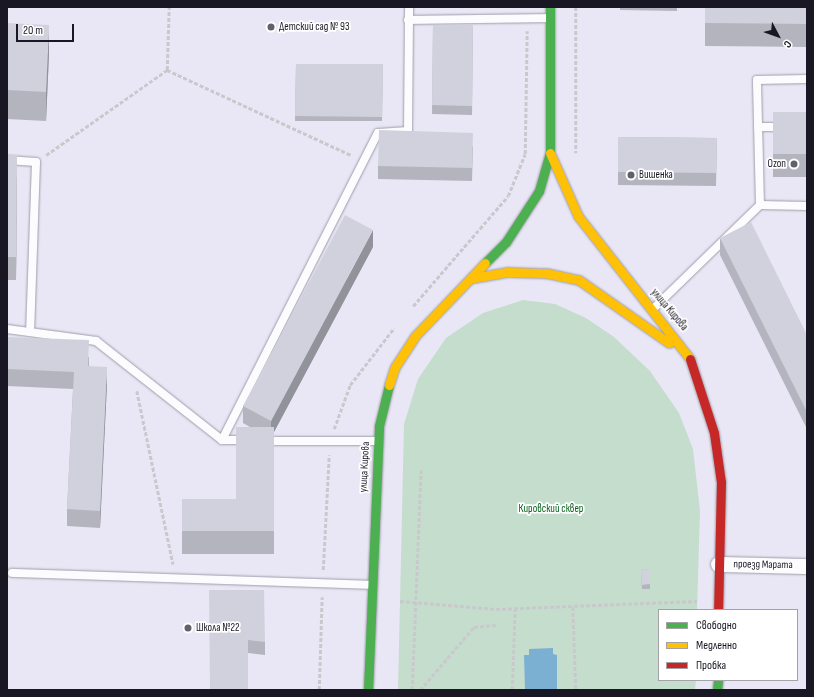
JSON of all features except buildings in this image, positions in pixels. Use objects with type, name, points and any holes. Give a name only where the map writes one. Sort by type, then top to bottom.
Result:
[{"type":"main road","name":"улица Кирова","points":[[368,690],[371,585],[379,441],[384,398],[395,367],[441,306],[473,278],[522,221],[539,191],[550,153],[550,7]]},
{"type":"main road","name":"улица Кирова","points":[[550,153],[578,216],[653,309],[693,363],[714,433],[721,482],[718,609]]},
{"type":"main road","name":"улица Кирова","points":[[473,278],[508,272],[546,273],[579,280],[651,328],[693,363]]},
{"type":"street","name":"проезд Марата","points":[[718,564],[807,566]]},
{"type":"lane","points":[[222,440],[378,133],[408,131],[408,7]]},
{"type":"lane","points":[[408,20],[550,18]]},
{"type":"lane","points":[[760,205],[757,80],[807,79]]},
{"type":"lane","points":[[758,127],[793,127]]},
{"type":"lane","points":[[7,160],[36,162],[30,332]]},
{"type":"lane","points":[[653,309],[760,205],[807,206]]},
{"type":"lane","points":[[7,329],[96,341],[222,440],[379,441]]},
{"type":"lane","points":[[12,573],[371,585]]},
{"type":"path","points":[[167,70],[169,7]]},
{"type":"path","points":[[576,7],[576,153]]},
{"type":"path","points":[[167,70],[364,160]]},
{"type":"path","points":[[36,162],[167,70]]},
{"type":"path","points":[[132,370],[176,579]]},
{"type":"path","points":[[412,690],[421,470]]},
{"type":"path","points":[[400,601],[515,608],[573,607],[698,601]]},
{"type":"path","points":[[573,607],[576,690]]},
{"type":"path","points":[[512,690],[515,608]]},
{"type":"path","points":[[420,690],[474,628],[496,625]]},
{"type":"green space","name":"Кировский сквер","points":[[523,300],[555,304],[586,318],[614,337],[650,371],[679,413],[693,449],[700,511],[697,609],[658,609],[658,681],[696,681],[695,690],[398,690],[404,424],[418,379],[446,338],[483,313]]},
{"type":"water","points":[[553,648],[553,654],[557,655],[557,690],[525,690],[524,655],[529,655],[529,649]]},
{"type":"traffic: fast","points":[[485,263],[506,242],[539,191],[550,153],[550,7]]},
{"type":"traffic: fast","points":[[368,690],[379,426],[389,385]]},
{"type":"traffic: fast","points":[[717,690],[718,681]]},
{"type":"traffic: slow","points":[[550,153],[578,216],[690,359]]},
{"type":"traffic: slow","points":[[389,385],[395,367],[415,336],[485,263]]},
{"type":"traffic: slow","points":[[473,278],[508,272],[546,273],[579,280],[669,343]]},
{"type":"traffic: jam","points":[[690,359],[714,433],[721,482],[718,609]]},
{"type":"place","name":"Детский сад № 93","points":[[271,27]]},
{"type":"place","name":"Ozon","points":[[794,164]]},
{"type":"place","name":"Вишенка","points":[[631,175]]},
{"type":"place","name":"Школа №22","points":[[188,628]]}]
